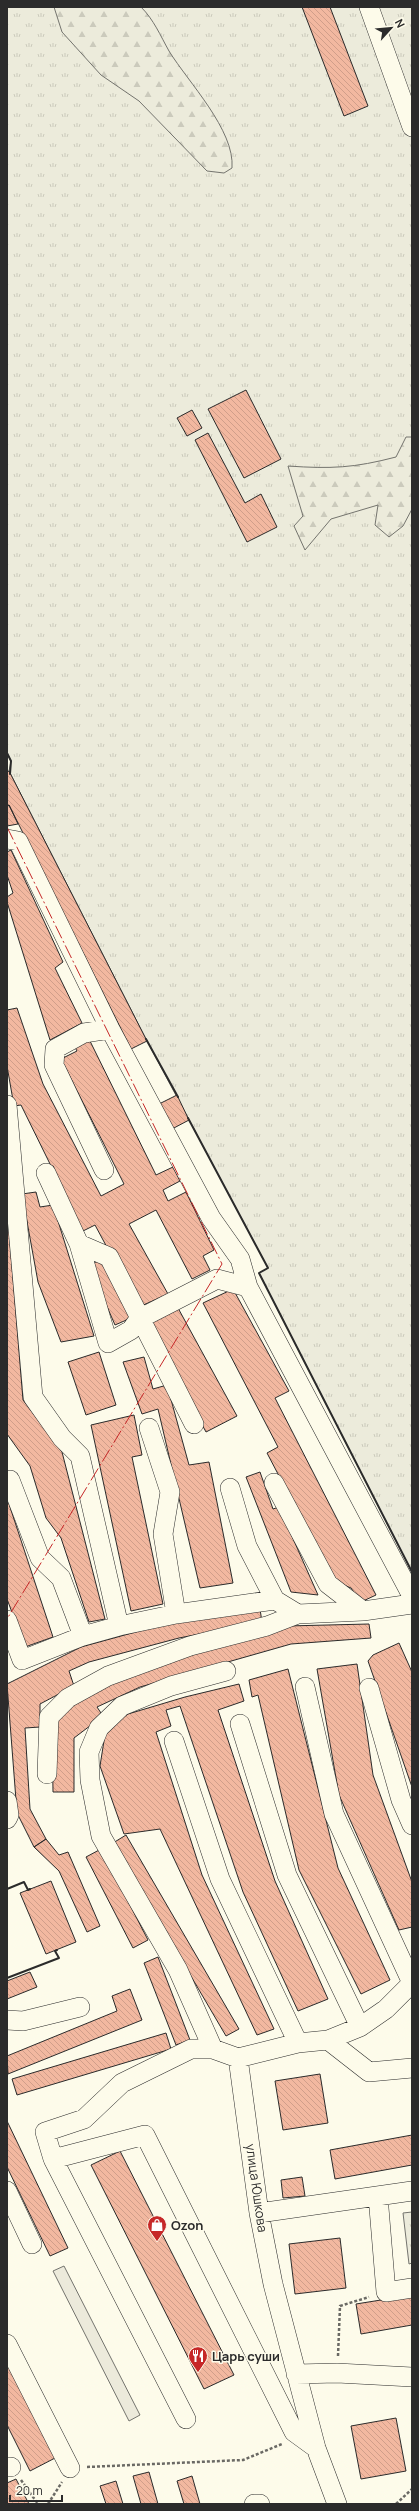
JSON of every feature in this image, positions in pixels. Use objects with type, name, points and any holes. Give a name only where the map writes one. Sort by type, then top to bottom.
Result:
[{"type":"street","points":[[369,7],[412,127]]},
{"type":"street","points":[[7,839],[18,841],[110,1029],[211,1218],[240,1259],[248,1287],[412,1596]]},
{"type":"street","points":[[104,1170],[54,1065],[55,1049],[84,1032],[110,1029]]},
{"type":"street","points":[[7,1105],[33,1397],[62,1438],[80,1456],[119,1626]]},
{"type":"street","points":[[46,1173],[79,1244],[108,1343],[131,1330],[139,1319],[217,1278],[248,1287]]},
{"type":"street","points":[[79,1244],[109,1257],[139,1319],[194,1424]]},
{"type":"street","points":[[149,1428],[170,1492],[163,1534],[176,1614]]},
{"type":"street","points":[[10,1480],[40,1558],[61,1578],[83,1636]]},
{"type":"street","points":[[274,1483],[328,1584],[363,1611]]},
{"type":"street","points":[[230,1488],[247,1546],[276,1600],[298,1614]]},
{"type":"street","points":[[7,1620],[15,1663],[83,1636],[119,1626],[176,1614],[276,1600]]},
{"type":"street","points":[[47,1774],[48,1716],[68,1698],[123,1670],[190,1646],[267,1626],[298,1614],[363,1611],[412,1604]]},
{"type":"street","points":[[213,2048],[178,1970],[101,1836],[90,1780],[89,1752],[99,1728],[122,1706],[171,1686],[226,1671]]},
{"type":"street","points":[[186,2419],[53,2159],[45,2132],[84,2119],[122,2083],[190,2049],[213,2048],[238,2058],[298,2043],[328,2040],[360,2027],[386,2009],[412,1983],[334,1814],[305,1687]]},
{"type":"street","points":[[369,1688],[401,1800],[412,1825]]},
{"type":"street","points":[[240,1724],[287,1875],[360,2027]]},
{"type":"street","points":[[174,1741],[220,1878],[298,2043]]},
{"type":"street","points":[[7,1801],[9,1815],[7,1819]]},
{"type":"street","points":[[7,2020],[22,2021],[80,2007]]},
{"type":"street","points":[[328,2040],[368,2072],[412,2068]]},
{"type":"street","name":"улица Юшкова","points":[[238,2058],[259,2212],[273,2284],[316,2448],[337,2504]]},
{"type":"street","points":[[53,2159],[145,2135],[294,2432],[316,2448]]},
{"type":"street","points":[[7,2191],[32,2244]]},
{"type":"street","points":[[259,2212],[412,2191]]},
{"type":"street","points":[[378,2196],[386,2292],[412,2288]]},
{"type":"street","points":[[7,2344],[70,2468]]},
{"type":"street","points":[[296,2374],[338,2373],[412,2377]]},
{"type":"street","points":[[254,2504],[260,2504]]},
{"type":"path","points":[[338,2373],[340,2306],[386,2292]]},
{"type":"path","points":[[48,2504],[70,2468],[244,2460],[285,2443]]},
{"type":"path","points":[[9,2467],[38,2504]]},
{"type":"path","points":[[396,2504],[412,2489]]},
{"type":"green space","points":[[7,7],[412,7],[412,1572],[259,1273],[268,1268],[147,1041],[9,771],[11,761],[7,753]]},
{"type":"green space","points":[[54,7],[141,7],[153,22],[169,51],[218,122],[231,153],[232,168],[224,173],[207,171],[139,101],[101,75],[62,32]]},
{"type":"green space","points":[[406,437],[412,437],[412,509],[403,526],[389,537],[375,525],[378,505],[331,519],[305,550],[294,526],[303,516],[288,466],[342,467],[396,457]]},
{"type":"green space","points":[[412,2212],[412,2263],[409,2264],[403,2213]]},
{"type":"shaded area","points":[[64,2266],[140,2415],[129,2421],[53,2271]]},
{"type":"building","points":[[302,7],[330,7],[368,106],[344,116]]},
{"type":"building","points":[[246,390],[281,459],[244,478],[208,409]]},
{"type":"building","points":[[192,410],[202,428],[187,436],[177,418]]},
{"type":"building","points":[[208,433],[245,503],[261,494],[277,527],[247,542],[195,440]]},
{"type":"building","points":[[9,771],[147,1041],[131,1049],[9,805],[7,806],[7,772]]},
{"type":"building","points":[[9,805],[18,824],[7,826],[7,806]]},
{"type":"building","points":[[11,850],[63,962],[55,968],[82,1023],[50,1040],[7,902],[7,897],[13,893],[7,875],[7,852]]},
{"type":"building","points":[[17,1008],[43,1084],[101,1196],[124,1184],[61,1059],[77,1051],[73,1044],[88,1037],[156,1175],[173,1167],[180,1181],[163,1190],[168,1201],[186,1192],[214,1250],[203,1256],[210,1270],[192,1279],[156,1210],[129,1224],[168,1294],[139,1307],[95,1225],[83,1231],[21,1105],[14,1106],[7,1066],[7,1010]]},
{"type":"building","points":[[177,1095],[189,1120],[172,1129],[159,1104]]},
{"type":"building","points":[[36,1192],[40,1207],[53,1205],[94,1336],[61,1342],[38,1282],[22,1194]]},
{"type":"building","points":[[7,1206],[23,1400],[62,1452],[105,1619],[89,1622],[61,1538],[46,1518],[30,1466],[7,1434]]},
{"type":"building","points":[[105,1258],[131,1318],[115,1325],[89,1265]]},
{"type":"building","points":[[233,1289],[289,1391],[275,1398],[376,1595],[361,1602],[351,1588],[334,1581],[267,1453],[278,1447],[203,1303]]},
{"type":"building","points":[[178,1308],[237,1416],[206,1432],[148,1324]]},
{"type":"building","points":[[99,1352],[116,1405],[86,1415],[68,1362]]},
{"type":"building","points":[[144,1357],[153,1389],[167,1385],[189,1465],[209,1462],[233,1583],[200,1588],[158,1409],[142,1414],[123,1362]]},
{"type":"building","points":[[134,1415],[142,1455],[132,1457],[163,1604],[131,1611],[91,1425]]},
{"type":"building","points":[[260,1472],[273,1509],[279,1507],[318,1595],[291,1592],[246,1477]]},
{"type":"building","points":[[7,1498],[53,1637],[25,1647],[7,1599]]},
{"type":"building","points":[[260,1609],[262,1622],[179,1638],[89,1662],[69,1671],[74,1686],[40,1704],[40,1727],[25,1728],[30,1809],[46,1839],[34,1847],[17,1813],[7,1684],[81,1647],[172,1622]]},
{"type":"building","points":[[369,1624],[371,1638],[291,1644],[140,1687],[97,1707],[103,1716],[74,1738],[74,1792],[53,1792],[52,1727],[65,1707],[137,1672],[286,1626]]},
{"type":"building","points":[[399,1643],[412,1672],[412,1787],[368,1661],[373,1655]]},
{"type":"building","points":[[357,1664],[373,1775],[412,1882],[412,1927],[399,1930],[339,1795],[317,1669]]},
{"type":"building","points":[[288,1669],[338,1868],[390,1980],[361,1994],[299,1870],[258,1695],[252,1697],[249,1680]]},
{"type":"building","points":[[239,1684],[244,1701],[218,1710],[275,1881],[328,1999],[298,2011],[243,1892],[180,1706],[166,1710],[171,1726],[156,1732],[202,1875],[274,2029],[257,2035],[160,1829],[124,1834],[100,1766],[106,1728],[128,1714],[185,1697]]},
{"type":"building","points":[[126,1835],[239,2029],[226,2036],[113,1843]]},
{"type":"building","points":[[46,1839],[59,1855],[68,1852],[100,1926],[87,1932],[59,1871],[34,1847]]},
{"type":"building","points":[[101,1849],[148,1940],[133,1948],[86,1857]]},
{"type":"building","points":[[51,1881],[76,1942],[46,1954],[20,1893]]},
{"type":"building","points":[[158,1957],[190,2040],[176,2045],[144,1963]]},
{"type":"building","points":[[30,1972],[37,1987],[7,1999],[7,1981]]},
{"type":"building","points":[[130,1989],[142,2020],[8,2074],[7,2056],[117,2011],[112,1996]]},
{"type":"building","points":[[166,2033],[171,2049],[17,2095],[12,2079]]},
{"type":"building","points":[[320,2074],[328,2123],[283,2130],[275,2081]]},
{"type":"building","points":[[7,2121],[68,2248],[50,2256],[7,2167]]},
{"type":"building","points":[[412,2135],[412,2165],[335,2179],[330,2150]]},
{"type":"building","points":[[120,2151],[234,2375],[204,2389],[91,2165]]},
{"type":"building","points":[[302,2177],[305,2196],[283,2198],[281,2180]]},
{"type":"building","points":[[340,2238],[346,2288],[295,2294],[289,2244]]},
{"type":"building","points":[[412,2295],[412,2325],[361,2334],[356,2304]]},
{"type":"building","points":[[7,2357],[57,2457],[30,2471],[7,2425]]},
{"type":"building","points":[[396,2418],[406,2471],[361,2479],[351,2426]]},
{"type":"building","points":[[149,2472],[158,2504],[141,2504],[133,2476]]},
{"type":"building","points":[[192,2476],[200,2504],[184,2504],[177,2481]]},
{"type":"building","points":[[16,2479],[29,2504],[7,2504],[7,2483]]},
{"type":"building","points":[[116,2481],[123,2504],[106,2504],[100,2486]]},
{"type":"wall","points":[[7,753],[11,761],[10,774]]},
{"type":"wall","points":[[146,1039],[178,1097]]},
{"type":"wall","points":[[188,1118],[268,1268],[259,1273],[412,1572]]},
{"type":"wall","points":[[7,1889],[24,1882],[28,1890],[30,1889]]},
{"type":"wall","points":[[7,1978],[59,1958],[55,1951],[57,1950]]},
{"type":"power","points":[[7,827],[222,1264],[7,1619]]},
{"type":"place","name":"Ozon","points":[[157,2242]]},
{"type":"place","name":"Царь суши","points":[[198,2373]]}]
